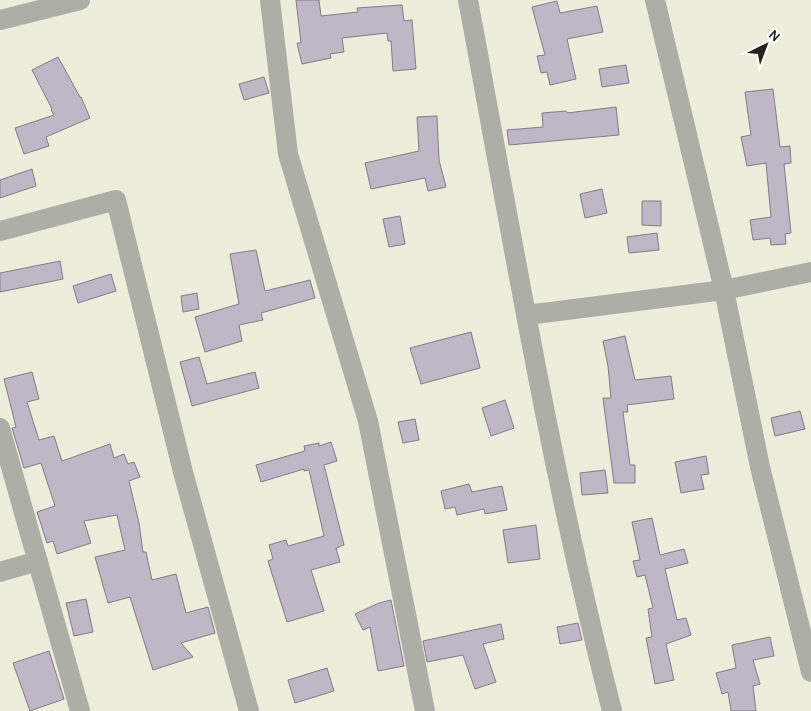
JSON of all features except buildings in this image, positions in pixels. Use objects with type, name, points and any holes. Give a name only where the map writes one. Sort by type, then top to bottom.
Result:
[{"type":"street","points":[[0,20],[80,0]]},
{"type":"street","points":[[270,0],[288,154],[368,421],[425,711]]},
{"type":"street","points":[[468,0],[527,315],[586,609],[612,711]]},
{"type":"street","points":[[655,0],[724,290],[760,467],[811,672]]},
{"type":"street","points":[[0,232],[116,200],[183,472],[249,711]]},
{"type":"street","points":[[527,315],[724,290],[811,272]]},
{"type":"street","points":[[0,428],[80,711]]},
{"type":"street","points":[[0,572],[38,562]]}]
